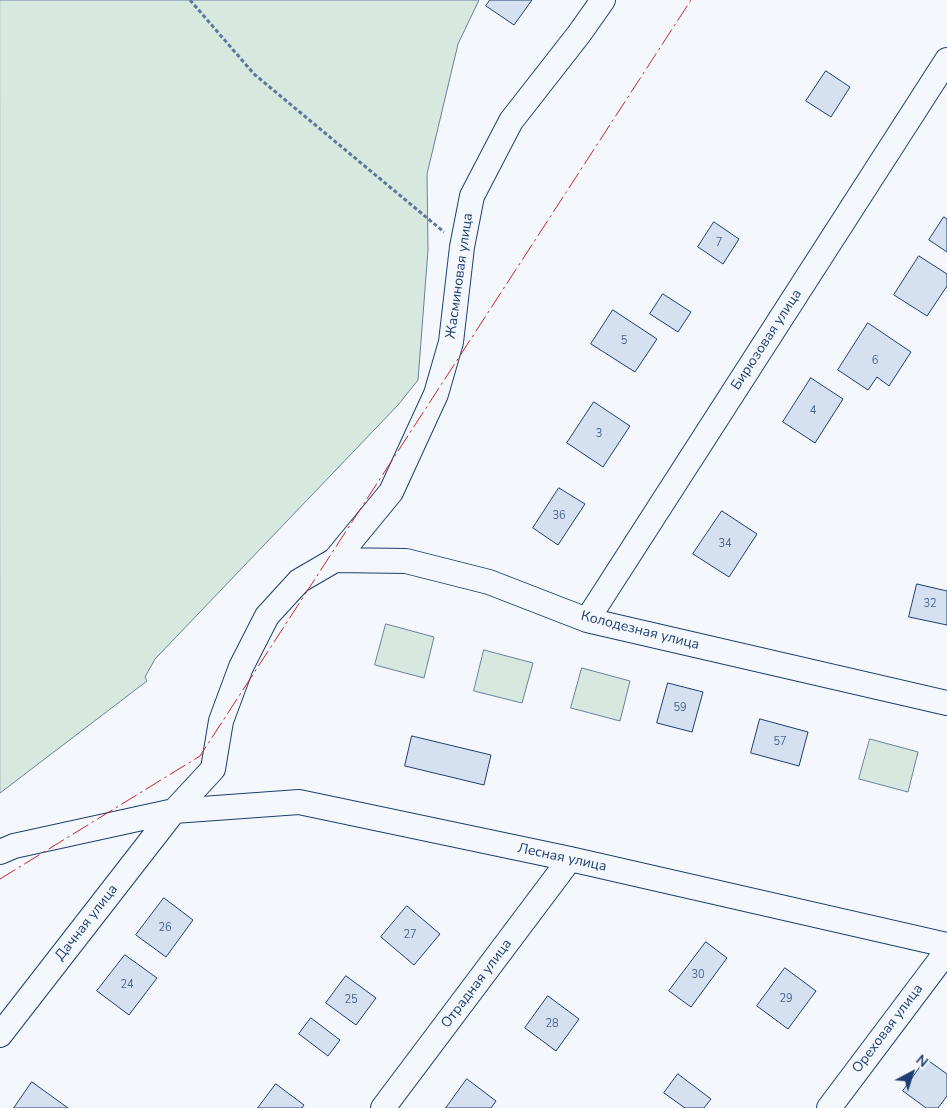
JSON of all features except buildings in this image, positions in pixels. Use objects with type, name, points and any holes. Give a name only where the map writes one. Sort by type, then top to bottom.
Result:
[{"type":"street","name":"Жасминовая улица","points":[[335,560],[391,492],[436,394],[451,342],[462,247],[472,196],[511,122],[603,0]]},
{"type":"street","name":"Бирюзовая улица","points":[[587,620],[947,60]]},
{"type":"street","name":"Колодезная улица","points":[[335,560],[406,561],[489,582],[587,620],[947,703]]},
{"type":"street","name":"Дачная улица","points":[[0,1035],[174,812],[213,769],[221,720],[241,667],[266,616],[299,581],[335,560]]},
{"type":"street","name":"Лесная улица","points":[[0,852],[14,846],[174,812],[299,802],[570,859],[947,945]]},
{"type":"street","name":"Отрадная улица","points":[[383,1108],[570,859]]},
{"type":"street","name":"Ореховая улица","points":[[829,1108],[947,951]]},
{"type":"path","points":[[190,0],[254,74],[462,247]]},
{"type":"shaded area","points":[[0,0],[479,0],[458,44],[427,174],[428,250],[418,380],[398,405],[155,659],[145,677],[147,681],[0,793]]},
{"type":"shaded area","points":[[386,624],[434,637],[424,678],[375,665]]},
{"type":"shaded area","points":[[484,650],[533,663],[522,703],[474,691]]},
{"type":"shaded area","points":[[582,668],[630,681],[620,721],[571,708]]},
{"type":"shaded area","points":[[870,739],[918,752],[908,792],[859,779]]},
{"type":"power","points":[[0,879],[200,756],[691,0]]}]
